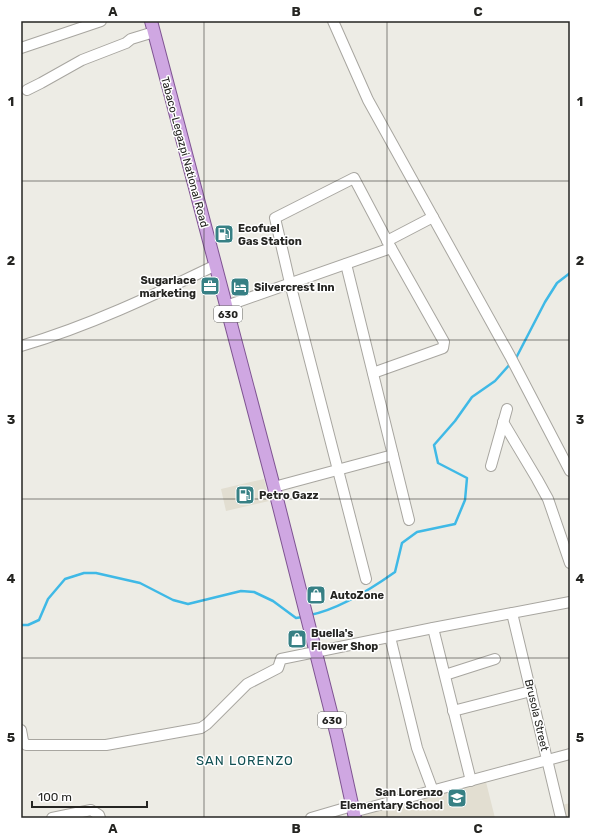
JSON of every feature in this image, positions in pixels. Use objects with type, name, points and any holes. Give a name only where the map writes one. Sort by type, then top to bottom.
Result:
[{"type":"main road","name":"Tabaco-Legazpi National Road","points":[[152,26],[274,487],[303,607],[337,736],[354,812]]},
{"type":"street","points":[[21,48],[55,35],[101,21]]},
{"type":"street","points":[[333,21],[368,100],[510,356],[570,471]]},
{"type":"street","points":[[27,90],[82,60],[126,43],[152,26]]},
{"type":"street","points":[[366,579],[290,283],[275,218],[354,178],[444,342],[443,348],[373,373]]},
{"type":"street","points":[[226,306],[346,264],[389,244],[433,217]]},
{"type":"street","points":[[346,264],[409,520]]},
{"type":"street","points":[[21,346],[98,320],[216,265]]},
{"type":"street","points":[[491,466],[507,409]]},
{"type":"street","points":[[503,422],[548,499],[570,563]]},
{"type":"street","points":[[274,487],[393,455]]},
{"type":"street","points":[[21,730],[23,742],[26,745],[106,745],[201,728],[207,724],[247,684],[278,668],[281,659],[512,612],[570,602]]},
{"type":"street","name":"Brusola Street","points":[[512,612],[561,818]]},
{"type":"street","points":[[433,628],[470,780]]},
{"type":"street","points":[[390,637],[417,748],[433,791]]},
{"type":"street","points":[[445,675],[496,659]]},
{"type":"street","points":[[454,711],[531,691]]},
{"type":"street","points":[[311,818],[354,812],[570,754]]},
{"type":"street","points":[[52,818],[92,810],[99,815],[100,818]]},
{"type":"shaded area","points":[[230,225],[234,239],[219,243],[215,229]]},
{"type":"shaded area","points":[[264,479],[269,501],[226,511],[221,489]]},
{"type":"shaded area","name":"San Lorenzo Elementary School","points":[[486,782],[495,818],[364,818],[363,814]]},
{"type":"shaded area","points":[[570,803],[570,818],[565,818],[562,805]]},
{"type":"waterway","points":[[515,360],[545,302],[557,283],[570,273]]},
{"type":"waterway","points":[[310,615],[344,603],[376,585],[395,572],[402,543],[417,532],[455,524],[465,500],[467,478],[438,463],[434,445],[455,421],[472,397],[495,381],[511,363]]},
{"type":"waterway","points":[[21,625],[28,625],[39,620],[48,599],[65,579],[84,573],[96,573],[140,583],[173,600],[188,604],[241,591],[254,592],[273,601],[296,618],[303,617]]},
{"type":"place","name":"Ecofuel Gas Station","points":[[224,234]]},
{"type":"place","name":"Sugarlace marketing","points":[[210,286]]},
{"type":"place","name":"Silvercrest Inn","points":[[240,287]]},
{"type":"place","name":"Petro Gazz","points":[[245,495]]},
{"type":"place","name":"AutoZone","points":[[316,595]]},
{"type":"place","name":"Buella's Flower Shop","points":[[297,639]]},
{"type":"place","name":"San Lorenzo Elementary School","points":[[457,798]]},
{"type":"district","name":"SAN LORENZO","points":[[245,760]]}]
